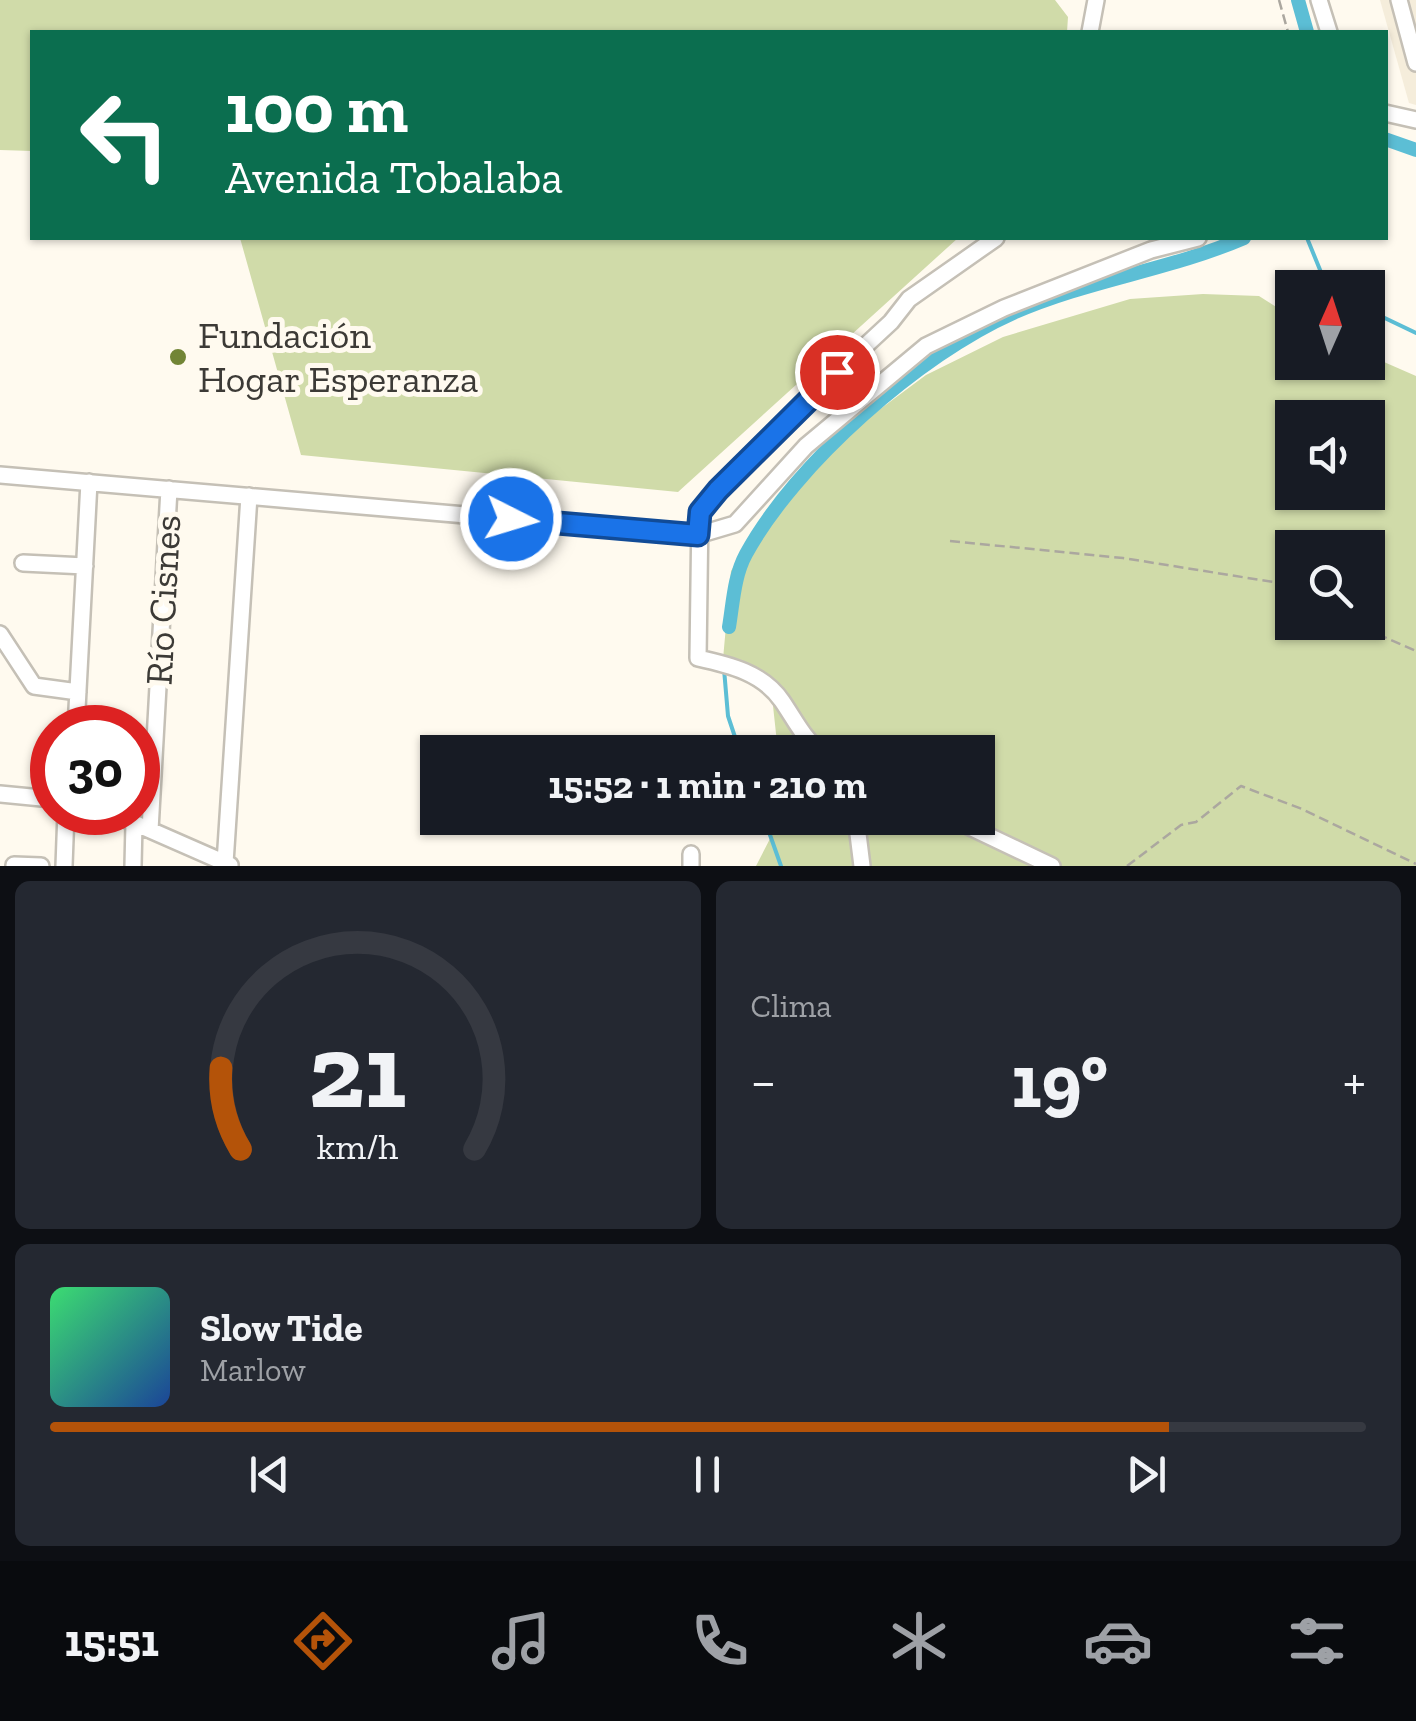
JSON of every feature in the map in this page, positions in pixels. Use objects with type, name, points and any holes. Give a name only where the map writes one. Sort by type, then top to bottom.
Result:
[{"type":"street","points":[[1090,30],[1096,0]]},
{"type":"street","points":[[1318,0],[1328,30]]},
{"type":"street","points":[[1399,0],[1416,63]]},
{"type":"street","points":[[1388,113],[1416,120]]},
{"type":"street","points":[[803,735],[781,699],[751,675],[734,666],[698,658],[700,512],[810,397],[891,322],[909,299],[993,240]]},
{"type":"street","points":[[0,475],[698,535],[735,524],[806,446],[926,346],[1004,308],[1151,250],[1190,240]]},
{"type":"street","points":[[77,705],[89,482]]},
{"type":"street","name":"Río Cisnes","points":[[157,705],[169,489]]},
{"type":"street","points":[[159,835],[202,859],[228,864],[249,496]]},
{"type":"street","points":[[23,562],[85,566]]},
{"type":"street","points":[[0,634],[34,686],[78,692]]},
{"type":"street","points":[[3,790],[30,795]]},
{"type":"street","points":[[64,866],[65,835]]},
{"type":"street","points":[[133,866],[134,835]]},
{"type":"street","points":[[858,835],[862,866]]},
{"type":"street","points":[[987,835],[1052,866]]},
{"type":"street","points":[[14,865],[41,866]]},
{"type":"path","points":[[1280,0],[1288,30]]},
{"type":"path","points":[[950,541],[1141,560],[1275,583]]},
{"type":"path","points":[[1385,637],[1416,651]]},
{"type":"path","points":[[1126,866],[1181,824],[1196,822],[1241,786],[1302,809],[1416,864]]},
{"type":"shaded area","points":[[1380,0],[1416,0],[1416,105],[1409,103]]},
{"type":"green space","points":[[0,0],[1055,0],[1068,17],[1067,30],[30,30],[30,151],[0,150]]},
{"type":"green space","points":[[241,240],[956,240],[678,492],[301,455]]},
{"type":"green space","points":[[1203,294],[1259,296],[1275,306],[1275,380],[1385,380],[1385,362],[1416,376],[1416,866],[756,866],[772,835],[995,835],[995,735],[776,735],[770,678],[723,659],[731,571],[759,522],[801,468],[926,375],[1003,337],[1130,299]]},
{"type":"waterway","points":[[1298,0],[1306,30]]},
{"type":"waterway","points":[[1388,140],[1416,150]]},
{"type":"waterway","points":[[729,627],[742,562],[795,484],[863,415],[939,355],[977,331],[1041,302],[1239,240]]},
{"type":"waterway","points":[[1308,240],[1320,270]]},
{"type":"waterway","points":[[1385,318],[1416,333]]},
{"type":"waterway","points":[[724,669],[728,716],[734,735]]},
{"type":"waterway","points":[[770,835],[781,866]]},
{"type":"place","name":"Fundación Hogar Esperanza","points":[[178,357]]},
{"type":"route","points":[[511,519],[698,535],[700,512],[718,490],[837,372]]}]
